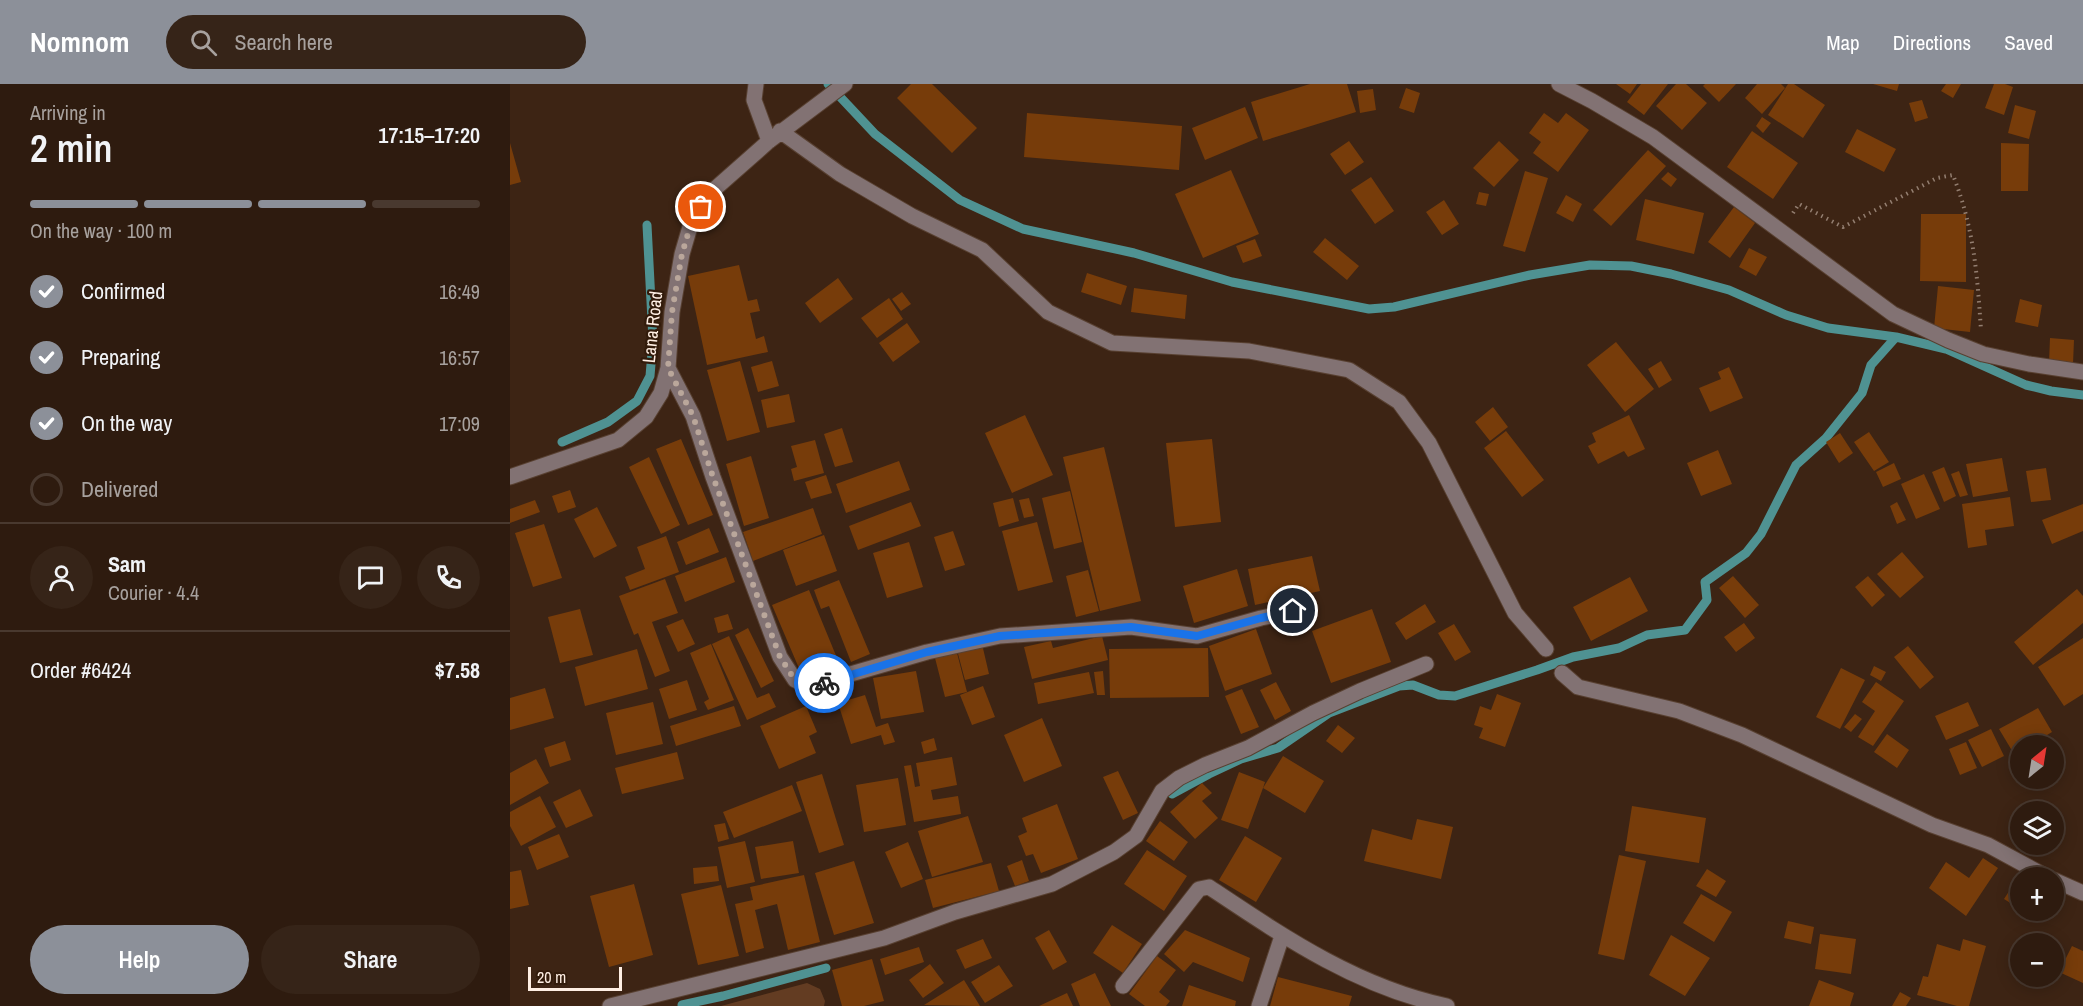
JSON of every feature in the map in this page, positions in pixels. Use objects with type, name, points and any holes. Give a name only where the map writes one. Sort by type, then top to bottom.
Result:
[{"type":"street","points":[[756,84],[754,100],[774,136],[912,216],[982,250],[1047,312],[1112,343],[1249,351],[1348,370],[1399,402],[1429,443],[1515,613],[1546,649]]},
{"type":"street","name":"Lana Road","points":[[510,477],[618,440],[646,417],[661,393],[668,368],[672,312],[682,254],[692,220],[709,194],[774,136],[845,84]]},
{"type":"street","points":[[1559,84],[1592,100],[1653,137],[1893,314],[1983,354],[2083,372]]},
{"type":"street","points":[[668,368],[693,416],[713,477],[780,657],[795,680],[808,686],[927,652],[1000,636],[1131,627],[1197,636],[1261,618],[1310,608]]},
{"type":"street","points":[[610,1006],[884,938],[955,912],[1052,884],[1114,852],[1136,836],[1162,791],[1179,778],[1248,748],[1351,695],[1426,664]]},
{"type":"street","points":[[1562,673],[1578,687],[1683,713],[1742,735],[1932,825],[1988,844],[2029,867]]},
{"type":"street","points":[[2064,884],[2083,893]]},
{"type":"street","points":[[1123,986],[1199,889],[1209,887],[1281,936],[1333,965],[1424,1001],[1447,1006]]},
{"type":"street","points":[[1259,1006],[1281,936]]},
{"type":"path","points":[[1767,220],[1786,222],[1799,204],[1843,227],[1937,178],[1953,175],[1965,207],[1977,263],[1983,354]]},
{"type":"shaded area","points":[[807,983],[820,989],[825,1001],[824,1006],[721,1006]]},
{"type":"building","points":[[911,84],[932,84],[977,128],[952,153],[897,98]]},
{"type":"building","points":[[1310,84],[1347,84],[1356,112],[1263,141],[1251,102]]},
{"type":"building","points":[[1616,84],[1637,84],[1630,94]]},
{"type":"building","points":[[1641,84],[1668,84],[1644,115],[1627,102]]},
{"type":"building","points":[[1676,84],[1686,84],[1707,103],[1682,130],[1656,106]]},
{"type":"building","points":[[1705,84],[1736,84],[1719,102],[1703,86]]},
{"type":"building","points":[[1757,84],[1781,84],[1785,88],[1762,114],[1745,98]]},
{"type":"building","points":[[1788,84],[1794,84],[1825,105],[1803,138],[1768,115]]},
{"type":"building","points":[[1873,84],[1899,84],[1897,91]]},
{"type":"building","points":[[1946,84],[1961,84],[1953,98],[1941,91]]},
{"type":"building","points":[[1994,84],[2013,87],[2004,115],[1985,108]]},
{"type":"building","points":[[1406,88],[1420,93],[1414,113],[1399,108]]},
{"type":"building","points":[[1373,89],[1376,110],[1360,113],[1357,91]]},
{"type":"building","points":[[1922,100],[1928,118],[1915,122],[1909,103]]},
{"type":"building","points":[[2015,105],[2036,111],[2029,139],[2008,133]]},
{"type":"building","points":[[1245,107],[1258,138],[1205,160],[1192,128]]},
{"type":"building","points":[[1027,113],[1182,126],[1179,170],[1024,157]]},
{"type":"building","points":[[1544,113],[1558,123],[1566,113],[1589,130],[1558,172],[1533,153],[1541,142],[1529,133]]},
{"type":"building","points":[[1762,117],[1771,123],[1763,133],[1756,126]]},
{"type":"building","points":[[1857,129],[1896,149],[1884,172],[1845,152]]},
{"type":"building","points":[[1752,131],[1798,163],[1773,199],[1727,167]]},
{"type":"building","points":[[1349,141],[1364,162],[1345,175],[1330,154]]},
{"type":"building","points":[[1499,141],[1519,160],[1494,187],[1473,168]]},
{"type":"building","points":[[510,143],[521,182],[510,185]]},
{"type":"building","points":[[2001,143],[2029,144],[2028,191],[2001,191]]},
{"type":"building","points":[[1648,150],[1666,166],[1611,226],[1593,210]]},
{"type":"building","points":[[1231,170],[1259,234],[1203,258],[1175,194]]},
{"type":"building","points":[[1525,171],[1548,178],[1525,252],[1503,246]]},
{"type":"building","points":[[1668,172],[1677,179],[1671,187],[1661,179]]},
{"type":"building","points":[[1371,177],[1394,211],[1375,224],[1351,190]]},
{"type":"building","points":[[1479,192],[1489,194],[1486,206],[1476,204]]},
{"type":"building","points":[[1566,195],[1582,204],[1573,222],[1556,213]]},
{"type":"building","points":[[1645,199],[1704,213],[1694,254],[1636,240]]},
{"type":"building","points":[[1444,200],[1459,224],[1442,235],[1426,212]]},
{"type":"building","points":[[1734,207],[1755,223],[1730,258],[1708,242]]},
{"type":"building","points":[[1921,214],[1966,214],[1966,282],[1920,281]]},
{"type":"building","points":[[1325,238],[1359,266],[1347,280],[1313,252]]},
{"type":"building","points":[[1255,239],[1262,256],[1243,263],[1236,246]]},
{"type":"building","points":[[1749,248],[1767,257],[1756,276],[1739,267]]},
{"type":"building","points":[[739,265],[748,301],[757,299],[760,311],[750,313],[756,339],[764,336],[768,352],[707,365],[688,276]]},
{"type":"building","points":[[1087,273],[1127,286],[1121,305],[1081,292]]},
{"type":"building","points":[[838,278],[853,299],[820,323],[805,303]]},
{"type":"building","points":[[1938,286],[1974,290],[1970,332],[1934,328]]},
{"type":"building","points":[[1134,288],[1187,295],[1185,319],[1131,312]]},
{"type":"building","points":[[902,292],[911,304],[901,311],[892,299]]},
{"type":"building","points":[[889,298],[903,319],[877,338],[861,318]]},
{"type":"building","points":[[2020,299],[2042,305],[2038,327],[2015,322]]},
{"type":"building","points":[[907,323],[920,342],[893,362],[879,343]]},
{"type":"building","points":[[2050,338],[2074,340],[2073,364],[2049,363]]},
{"type":"building","points":[[1616,342],[1654,389],[1625,412],[1587,365]]},
{"type":"building","points":[[740,361],[760,432],[727,441],[707,370]]},
{"type":"building","points":[[772,361],[779,386],[758,392],[751,367]]},
{"type":"building","points":[[1661,361],[1672,380],[1659,388],[1648,369]]},
{"type":"building","points":[[1729,367],[1743,398],[1710,412],[1699,388],[1721,379],[1718,372]]},
{"type":"building","points":[[789,394],[795,422],[767,428],[761,400]]},
{"type":"building","points":[[1493,407],[1508,427],[1490,441],[1475,422]]},
{"type":"building","points":[[1025,415],[1053,475],[1012,493],[985,433]]},
{"type":"building","points":[[1629,415],[1645,449],[1628,457],[1624,451],[1598,464],[1588,446],[1596,442],[1592,433]]},
{"type":"building","points":[[842,428],[853,462],[835,467],[824,434]]},
{"type":"building","points":[[1506,431],[1544,480],[1522,497],[1484,448]]},
{"type":"building","points":[[1869,432],[1889,462],[1874,471],[1854,442]]},
{"type":"building","points":[[1840,433],[1853,453],[1839,463],[1826,442]]},
{"type":"building","points":[[681,439],[713,515],[688,525],[656,449]]},
{"type":"building","points":[[1212,439],[1221,522],[1175,527],[1166,443]]},
{"type":"building","points":[[815,440],[824,473],[794,481],[791,469],[797,467],[791,446]]},
{"type":"building","points":[[1104,447],[1141,601],[1100,611],[1063,457]]},
{"type":"building","points":[[1718,450],[1732,484],[1701,496],[1687,463]]},
{"type":"building","points":[[751,456],[769,518],[744,526],[726,464]]},
{"type":"building","points":[[649,457],[680,525],[661,534],[629,467]]},
{"type":"building","points":[[2002,458],[2008,491],[1973,497],[1966,464]]},
{"type":"building","points":[[899,461],[910,490],[846,513],[836,484]]},
{"type":"building","points":[[1894,463],[1901,479],[1883,487],[1876,472]]},
{"type":"building","points":[[1944,467],[1956,496],[1944,502],[1932,472]]},
{"type":"building","points":[[2046,468],[2051,500],[2031,502],[2026,471]]},
{"type":"building","points":[[1959,471],[1968,495],[1960,497],[1951,474]]},
{"type":"building","points":[[1924,474],[1940,509],[1916,519],[1901,484]]},
{"type":"building","points":[[826,475],[832,493],[811,499],[805,482]]},
{"type":"building","points":[[570,490],[576,507],[558,513],[552,496]]},
{"type":"building","points":[[1070,491],[1082,542],[1054,549],[1042,498]]},
{"type":"building","points":[[2010,497],[2014,526],[1985,530],[1987,545],[1968,548],[1962,504]]},
{"type":"building","points":[[1013,498],[1019,521],[999,527],[993,503]]},
{"type":"building","points":[[1029,498],[1034,516],[1024,518],[1019,500]]},
{"type":"building","points":[[535,500],[540,512],[510,523],[510,509]]},
{"type":"building","points":[[911,502],[921,526],[858,550],[849,526]]},
{"type":"building","points":[[1897,502],[1906,520],[1897,524],[1890,506]]},
{"type":"building","points":[[2083,504],[2083,531],[2052,544],[2042,520]]},
{"type":"building","points":[[597,507],[617,546],[594,558],[574,519]]},
{"type":"building","points":[[813,508],[822,534],[753,561],[743,532]]},
{"type":"building","points":[[1037,522],[1053,582],[1018,591],[1002,531]]},
{"type":"building","points":[[544,524],[562,578],[533,587],[515,533]]},
{"type":"building","points":[[709,528],[719,552],[686,565],[677,542]]},
{"type":"building","points":[[953,531],[965,565],[945,571],[934,537]]},
{"type":"building","points":[[824,535],[837,571],[796,586],[783,550]]},
{"type":"building","points":[[666,536],[679,572],[630,590],[625,577],[645,569],[637,547]]},
{"type":"building","points":[[909,542],[923,587],[887,598],[873,553]]},
{"type":"building","points":[[1902,552],[1924,577],[1900,598],[1877,574]]},
{"type":"building","points":[[1312,556],[1320,591],[1255,605],[1248,569]]},
{"type":"building","points":[[726,557],[735,582],[685,602],[675,576]]},
{"type":"building","points":[[1237,569],[1248,606],[1194,623],[1183,586]]},
{"type":"building","points":[[1088,570],[1099,611],[1076,617],[1066,576]]},
{"type":"building","points":[[1733,576],[1759,605],[1745,618],[1719,588]]},
{"type":"building","points":[[1868,576],[1885,595],[1872,607],[1855,587]]},
{"type":"building","points":[[1630,577],[1648,611],[1591,641],[1573,607]]},
{"type":"building","points":[[665,579],[678,613],[652,622],[670,671],[655,677],[638,633],[634,635],[619,596]]},
{"type":"building","points":[[839,580],[870,654],[851,662],[829,606],[821,609],[814,590]]},
{"type":"building","points":[[2077,589],[2083,596],[2083,623],[2033,665],[2014,642]]},
{"type":"building","points":[[809,590],[837,658],[801,673],[772,605]]},
{"type":"building","points":[[1425,604],[1436,622],[1406,640],[1395,623]]},
{"type":"building","points":[[580,609],[593,655],[560,663],[548,617]]},
{"type":"building","points":[[1372,609],[1391,662],[1331,683],[1312,631]]},
{"type":"building","points":[[728,614],[733,629],[718,633],[714,618]]},
{"type":"building","points":[[683,619],[695,644],[678,652],[666,626]]},
{"type":"building","points":[[1744,623],[1755,638],[1736,652],[1724,637]]},
{"type":"building","points":[[1454,624],[1471,652],[1455,661],[1438,633]]},
{"type":"building","points":[[748,628],[774,681],[761,688],[735,635]]},
{"type":"building","points":[[1256,629],[1272,674],[1225,691],[1209,646]]},
{"type":"building","points":[[729,636],[757,698],[769,693],[776,707],[747,720],[712,644]]},
{"type":"building","points":[[1102,636],[1108,660],[1032,679],[1024,647],[1051,641],[1053,648]]},
{"type":"building","points":[[2083,638],[2083,694],[2064,706],[2038,667]]},
{"type":"building","points":[[711,644],[734,700],[708,710],[704,702],[709,699],[690,653]]},
{"type":"building","points":[[982,644],[989,674],[965,680],[957,650]]},
{"type":"building","points":[[1908,646],[1934,677],[1920,689],[1894,657]]},
{"type":"building","points":[[1208,648],[1209,697],[1110,698],[1109,649]]},
{"type":"building","points":[[637,649],[648,689],[585,706],[575,667]]},
{"type":"building","points":[[957,653],[967,692],[945,697],[935,658]]},
{"type":"building","points":[[1874,666],[1886,672],[1881,681],[1870,675]]},
{"type":"building","points":[[1841,668],[1865,680],[1840,729],[1816,717]]},
{"type":"building","points":[[916,671],[924,712],[881,719],[873,678]]},
{"type":"building","points":[[1103,671],[1105,695],[1097,695],[1094,672]]},
{"type":"building","points":[[1089,672],[1094,693],[1038,704],[1034,683]]},
{"type":"building","points":[[687,680],[697,710],[669,719],[659,689]]},
{"type":"building","points":[[1276,682],[1291,711],[1275,720],[1260,690]]},
{"type":"building","points":[[1876,682],[1904,701],[1873,746],[1858,737],[1875,711],[1862,702]]},
{"type":"building","points":[[983,686],[995,717],[972,725],[960,695]]},
{"type":"building","points":[[545,688],[554,718],[510,730],[510,698]]},
{"type":"building","points":[[1242,689],[1259,727],[1241,734],[1225,696]]},
{"type":"building","points":[[1497,694],[1521,703],[1505,747],[1479,738],[1483,728],[1474,725],[1480,706],[1491,710]]},
{"type":"building","points":[[865,695],[876,727],[888,723],[895,742],[884,745],[881,735],[851,744],[838,703]]},
{"type":"building","points":[[653,702],[663,744],[616,755],[606,713]]},
{"type":"building","points":[[1968,702],[1979,726],[1946,740],[1935,716]]},
{"type":"building","points":[[734,706],[741,726],[676,746],[670,726]]},
{"type":"building","points":[[806,706],[817,732],[809,736],[816,753],[779,769],[760,726]]},
{"type":"building","points":[[2038,708],[2052,732],[2047,735],[2010,735],[2010,747],[1999,729]]},
{"type":"building","points":[[1855,714],[1862,719],[1851,732],[1844,727]]},
{"type":"building","points":[[1042,718],[1062,766],[1024,782],[1004,735]]},
{"type":"building","points":[[1338,725],[1355,738],[1342,753],[1326,741]]},
{"type":"building","points":[[1991,729],[2004,756],[1982,767],[1968,740]]},
{"type":"building","points":[[1887,734],[1909,750],[1897,768],[1874,752]]},
{"type":"building","points":[[934,738],[937,750],[924,754],[921,742]]},
{"type":"building","points":[[565,741],[571,760],[550,767],[544,748]]},
{"type":"building","points":[[1966,742],[1977,768],[1960,775],[1949,749]]},
{"type":"building","points":[[677,752],[684,779],[622,794],[615,768]]},
{"type":"building","points":[[1283,756],[1324,781],[1305,813],[1263,788]]},
{"type":"building","points":[[952,757],[957,785],[931,790],[933,800],[958,796],[961,814],[914,822],[904,766],[911,765],[915,787],[920,786],[916,763]]},
{"type":"building","points":[[536,759],[549,783],[510,805],[510,773]]},
{"type":"building","points":[[1118,771],[1138,813],[1123,820],[1103,777]]},
{"type":"building","points":[[1239,772],[1265,782],[1248,829],[1221,820]]},
{"type":"building","points":[[822,774],[844,845],[819,853],[796,782]]},
{"type":"building","points":[[898,778],[906,825],[864,832],[856,785]]},
{"type":"building","points":[[1202,783],[1212,793],[1202,801],[1218,818],[1195,839],[1170,812]]},
{"type":"building","points":[[792,785],[802,811],[734,838],[723,812]]},
{"type":"building","points":[[580,789],[593,816],[566,828],[553,802]]},
{"type":"building","points":[[540,796],[556,827],[521,846],[510,826],[510,812]]},
{"type":"building","points":[[1057,804],[1078,859],[1041,873],[1033,854],[1026,856],[1018,836],[1027,832],[1022,818]]},
{"type":"building","points":[[1632,806],[1706,818],[1699,863],[1625,851]]},
{"type":"building","points":[[968,816],[983,862],[932,877],[918,831]]},
{"type":"building","points":[[1417,819],[1453,827],[1441,879],[1364,861],[1372,829],[1412,840]]},
{"type":"building","points":[[1160,821],[1188,842],[1174,861],[1146,841]]},
{"type":"building","points":[[725,823],[729,839],[718,842],[714,825]]},
{"type":"building","points":[[559,834],[569,857],[537,870],[528,847]]},
{"type":"building","points":[[1245,836],[1282,858],[1256,902],[1219,880]]},
{"type":"building","points":[[745,841],[755,882],[727,888],[718,847]]},
{"type":"building","points":[[793,841],[799,873],[761,879],[755,847]]},
{"type":"building","points":[[908,842],[923,879],[901,888],[885,852]]},
{"type":"building","points":[[1147,850],[1187,876],[1164,911],[1124,884]]},
{"type":"building","points":[[1619,855],[1646,861],[1624,960],[1598,954]]},
{"type":"building","points":[[1983,858],[1998,868],[1966,916],[1929,888],[1946,862],[1969,878]]},
{"type":"building","points":[[1022,860],[1029,881],[1015,886],[1007,866]]},
{"type":"building","points":[[854,861],[874,923],[834,935],[815,873]]},
{"type":"building","points":[[991,863],[999,891],[933,908],[925,880]]},
{"type":"building","points":[[717,866],[719,881],[694,884],[693,868]]},
{"type":"building","points":[[1707,869],[1726,881],[1716,897],[1696,886]]},
{"type":"building","points":[[521,870],[529,905],[510,909],[510,872]]},
{"type":"building","points":[[804,875],[820,942],[788,950],[777,904],[755,910],[764,948],[746,953],[735,904],[753,900],[750,887]]},
{"type":"building","points":[[634,884],[653,955],[609,967],[590,896]]},
{"type":"building","points":[[721,885],[739,956],[698,965],[681,894]]},
{"type":"building","points":[[2010,890],[2010,903],[2004,899]]},
{"type":"building","points":[[1701,894],[1732,912],[1714,942],[1683,923]]},
{"type":"building","points":[[1788,921],[1814,927],[1811,944],[1784,938]]},
{"type":"building","points":[[1112,925],[1142,944],[1123,973],[1093,953]]},
{"type":"building","points":[[1049,930],[1067,962],[1053,970],[1035,938]]},
{"type":"building","points":[[1185,930],[1250,958],[1243,982],[1193,962],[1184,972],[1164,954]]},
{"type":"building","points":[[1820,934],[1856,939],[1851,974],[1815,969]]},
{"type":"building","points":[[1671,935],[1710,958],[1685,996],[1649,975]]},
{"type":"building","points":[[983,939],[992,958],[965,969],[956,950]]},
{"type":"building","points":[[1963,939],[1986,946],[1969,1006],[1957,1006],[1917,995],[1923,976],[1928,977],[1937,944],[1960,951]]},
{"type":"building","points":[[2072,946],[2083,951],[2083,983],[2064,974],[2064,962]]},
{"type":"building","points":[[919,947],[924,962],[885,975],[880,959]]},
{"type":"building","points":[[1157,956],[1176,970],[1159,992],[1170,1001],[1166,1006],[1145,1006],[1129,994]]},
{"type":"building","points":[[872,959],[884,1001],[864,1006],[842,1006],[832,970]]},
{"type":"building","points":[[930,964],[944,983],[923,998],[909,980]]},
{"type":"building","points":[[999,965],[1013,986],[985,1003],[971,982]]},
{"type":"building","points":[[1095,973],[1111,1006],[1080,1006],[1071,984]]},
{"type":"building","points":[[1278,977],[1352,996],[1349,1006],[1270,1006]]},
{"type":"building","points":[[964,980],[980,1006],[924,1005]]},
{"type":"building","points":[[1819,980],[1854,993],[1850,1006],[1809,1006]]},
{"type":"building","points":[[1189,985],[1236,1001],[1235,1006],[1182,1006]]},
{"type":"building","points":[[1900,992],[1911,998],[1906,1006],[1892,1006]]},
{"type":"building","points":[[1067,993],[1073,1006],[1039,1006]]},
{"type":"waterway","points":[[828,84],[875,134],[960,200],[1023,229],[1134,253],[1232,282],[1369,309],[1394,307],[1530,275],[1590,265],[1631,266],[1729,290],[1786,315],[1828,328],[1896,337],[1946,349],[2026,385],[2083,395]]},
{"type":"waterway","points":[[562,442],[608,422],[637,401],[650,376],[653,340],[647,225]]},
{"type":"waterway","points":[[1172,794],[1241,759],[1278,748],[1329,713],[1399,686],[1413,685],[1439,695],[1455,696],[1573,657],[1619,648],[1647,635],[1685,630],[1707,600],[1705,582],[1746,553],[1761,534],[1796,465],[1826,438],[1862,393],[1871,365],[1896,337]]},
{"type":"waterway","points":[[682,1005],[826,968]]},
{"type":"way so far","points":[[701,207],[692,220],[682,254],[672,312],[668,368],[693,416],[713,477],[780,657],[795,680],[808,686],[824,683]]},
{"type":"route","points":[[824,683],[927,652],[1000,636],[1131,627],[1197,636],[1293,611]]}]
